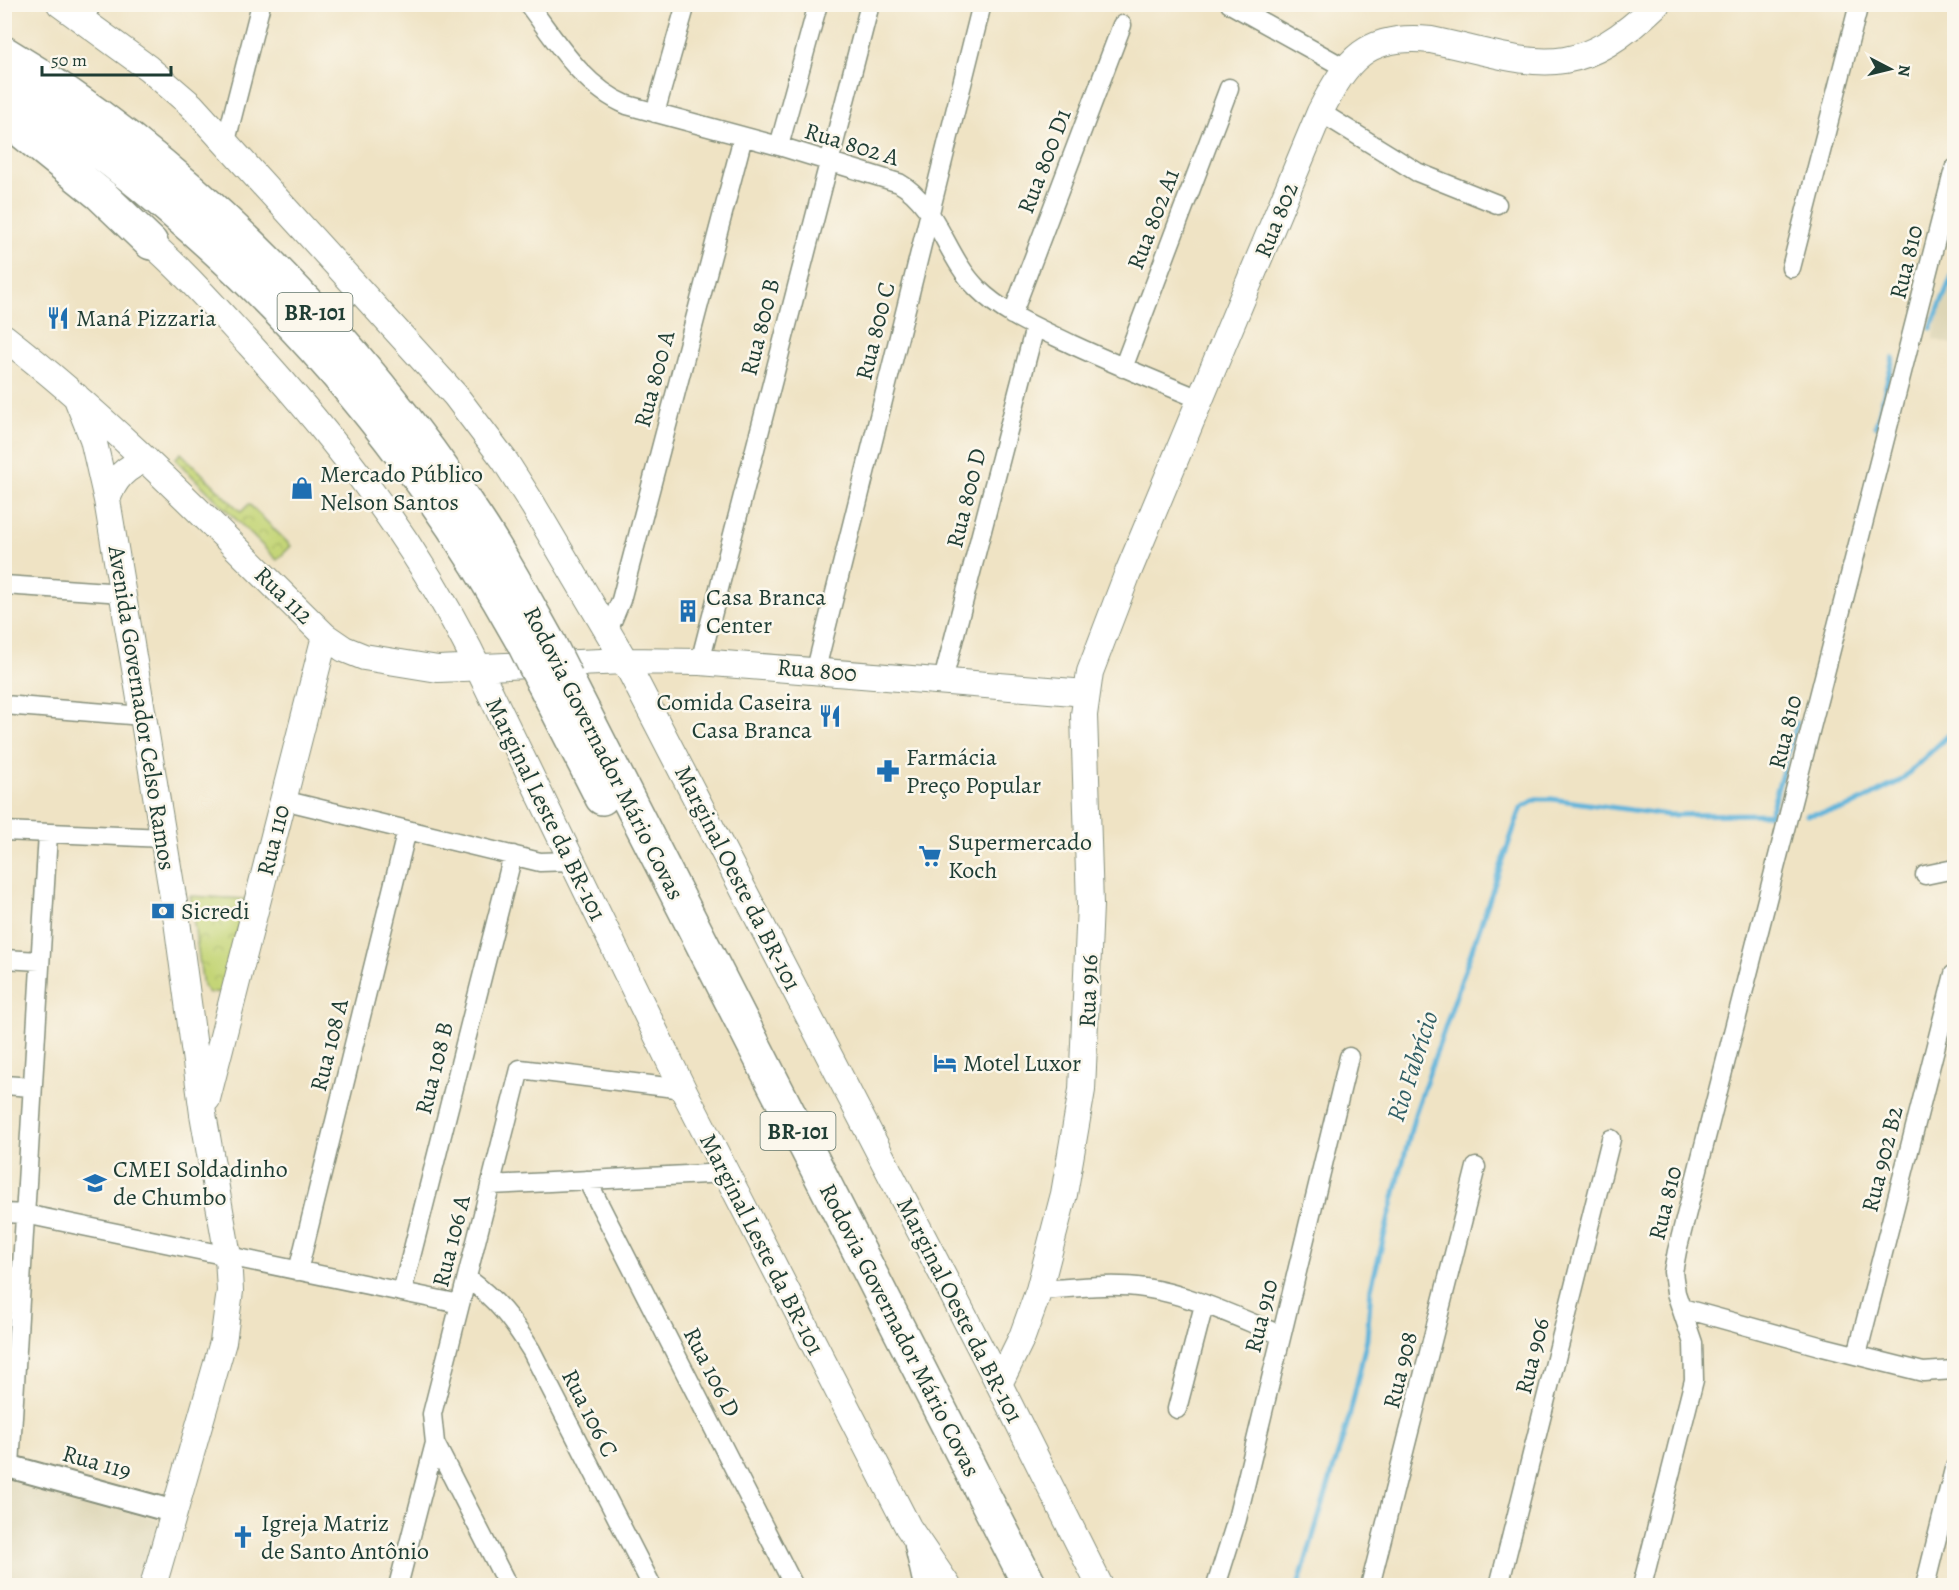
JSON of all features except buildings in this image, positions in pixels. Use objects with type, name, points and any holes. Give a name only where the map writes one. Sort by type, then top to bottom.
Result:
[{"type":"highway","name":"Rodovia Governador Mário Covas","points":[[4,53],[66,93],[172,175],[259,254],[310,306],[386,394],[453,483],[508,569],[1003,1582]]},
{"type":"highway","name":"Rodovia Governador Mário Covas","points":[[4,83],[96,147],[183,218],[271,300],[312,344],[418,476],[474,558],[552,663],[1030,1586]]},
{"type":"highway","points":[[4,117],[101,195],[151,243]]},
{"type":"main road","name":"Marginal Oeste da BR-101","points":[[60,4],[88,12],[191,105],[476,420],[524,490],[644,696],[999,1384],[1100,1586]]},
{"type":"main road","name":"Rua 802","points":[[1086,693],[1108,621],[1202,400],[1320,112],[1345,68],[1363,50],[1380,42],[1413,38],[1540,62],[1575,59],[1610,44],[1657,4]]},
{"type":"main road","name":"Marginal Leste da BR-101","points":[[4,140],[80,187],[151,243],[218,310],[272,369],[356,470],[423,565],[478,669],[683,1089],[908,1527],[948,1586]]},
{"type":"main road","name":"Avenida Governador Celso Ramos","points":[[4,337],[76,396],[93,440],[107,500],[164,838],[203,1114],[228,1256],[231,1291],[225,1332],[153,1586]]},
{"type":"main road","name":"Rua 112","points":[[76,396],[146,460],[325,636],[344,649],[381,661],[438,669],[478,669],[552,663]]},
{"type":"main road","points":[[107,500],[117,478],[125,470],[146,460]]},
{"type":"main road","points":[[552,663],[593,654],[608,632]]},
{"type":"main road","name":"Rua 110","points":[[203,1114],[325,636]]},
{"type":"main road","points":[[552,663],[602,672],[644,696],[656,677],[673,662]]},
{"type":"main road","name":"Rua 800","points":[[552,663],[700,662],[816,669],[1086,693]]},
{"type":"main road","name":"Rua 916","points":[[999,1384],[1022,1338],[1039,1290],[1071,1160],[1084,1068],[1090,905],[1084,741],[1086,693]]},
{"type":"main road","points":[[188,998],[198,1006],[210,1010],[223,1007],[233,998]]},
{"type":"street","points":[[225,145],[261,4]]},
{"type":"street","name":"Rua 802 A","points":[[528,4],[598,89],[627,105],[779,146],[909,188],[929,212],[951,256],[963,273],[994,303],[1035,327],[1123,368],[1202,400]]},
{"type":"street","points":[[654,113],[686,4]]},
{"type":"street","points":[[779,146],[818,4]]},
{"type":"street","name":"Rua 800 B","points":[[700,662],[827,161],[870,4]]},
{"type":"street","name":"Rua 800 C","points":[[816,669],[982,4]]},
{"type":"street","points":[[1230,4],[1345,68]]},
{"type":"street","points":[[1791,268],[1859,4]]},
{"type":"street","name":"Rua 800 D1","points":[[1012,315],[1122,25]]},
{"type":"street","name":"Rua 802 A1","points":[[1123,368],[1229,88]]},
{"type":"street","points":[[1320,112],[1416,172],[1497,204]]},
{"type":"street","name":"Rua 800 A","points":[[608,632],[621,600],[743,137]]},
{"type":"street","name":"Rua 810","points":[[1642,1586],[1694,1380],[1693,1343],[1676,1293],[1673,1272],[1677,1251],[1954,170]]},
{"type":"street","name":"Rua 800 D","points":[[943,680],[1035,327]]},
{"type":"street","points":[[4,585],[123,593]]},
{"type":"street","points":[[4,705],[143,716]]},
{"type":"street","points":[[283,800],[540,862],[571,861]]},
{"type":"street","name":"Rua 108 A","points":[[298,1271],[407,830]]},
{"type":"street","points":[[4,831],[164,838]]},
{"type":"street","points":[[7,1466],[11,1335],[25,1214],[48,834]]},
{"type":"street","name":"Rua 108 B","points":[[402,1292],[513,855]]},
{"type":"street","points":[[1925,875],[1954,869]]},
{"type":"street","points":[[4,959],[40,961]]},
{"type":"street","name":"Rua 902 B2","points":[[1857,1355],[1954,974]]},
{"type":"street","name":"Rua 910","points":[[1216,1586],[1234,1529],[1349,1057]]},
{"type":"street","name":"Rua 106 A","points":[[398,1586],[435,1443],[432,1414],[520,1069],[683,1089]]},
{"type":"street","points":[[4,1085],[32,1087]]},
{"type":"street","name":"Rua 906","points":[[1498,1586],[1611,1139]]},
{"type":"street","name":"Rua 908","points":[[1370,1586],[1476,1167]]},
{"type":"street","points":[[490,1185],[726,1173]]},
{"type":"street","name":"Rua 106 D","points":[[587,1180],[794,1586]]},
{"type":"street","points":[[4,1213],[25,1214],[460,1304]]},
{"type":"street","name":"Rua 106 C","points":[[467,1278],[492,1296],[511,1317],[531,1350],[651,1586]]},
{"type":"street","points":[[1039,1290],[1110,1286],[1145,1288],[1204,1305],[1281,1335]]},
{"type":"street","points":[[1177,1409],[1204,1305]]},
{"type":"street","points":[[1682,1308],[1923,1372],[1954,1370]]},
{"type":"street","points":[[435,1443],[508,1586]]},
{"type":"street","name":"Rua 119","points":[[7,1466],[175,1512]]},
{"type":"street","points":[[1924,1586],[1954,1469]]},
{"type":"street","points":[[908,1527],[923,1586]]},
{"type":"shaded area","points":[[1954,259],[1954,345],[1933,339]]},
{"type":"shaded area","points":[[5,1477],[33,1481],[159,1520],[137,1585],[5,1586]]},
{"type":"green space","points":[[181,453],[241,512],[249,504],[291,546],[277,560],[175,459]]},
{"type":"green space","points":[[190,896],[245,899],[225,988],[221,992],[209,993],[203,986]]},
{"type":"waterway","points":[[1931,328],[1954,271]]},
{"type":"waterway","points":[[1876,426],[1893,358]]},
{"type":"waterway","name":"Rio Fabrício","points":[[1298,1586],[1350,1414],[1367,1338],[1371,1288],[1415,1114],[1521,808],[1537,799],[1552,799],[1668,815],[1770,814],[1797,723]]},
{"type":"waterway","name":"Rio Fabrício","points":[[1807,815],[1845,809],[1900,781],[1954,730]]},
{"type":"place","name":"Maná Pizzaria","points":[[58,318]]},
{"type":"place","name":"Mercado Público Nelson Santos","points":[[302,488]]},
{"type":"place","name":"Casa Branca Center","points":[[688,611]]},
{"type":"place","name":"Comida Caseira Casa Branca","points":[[830,716]]},
{"type":"place","name":"Farmácia Preço Popular","points":[[888,771]]},
{"type":"place","name":"Supermercado Koch","points":[[930,856]]},
{"type":"place","name":"Sicredi","points":[[163,911]]},
{"type":"place","name":"Motel Luxor","points":[[945,1063]]},
{"type":"place","name":"CMEI Soldadinho de Chumbo","points":[[95,1183]]},
{"type":"place","name":"Igreja Matriz de Santo Antônio","points":[[243,1537]]}]
